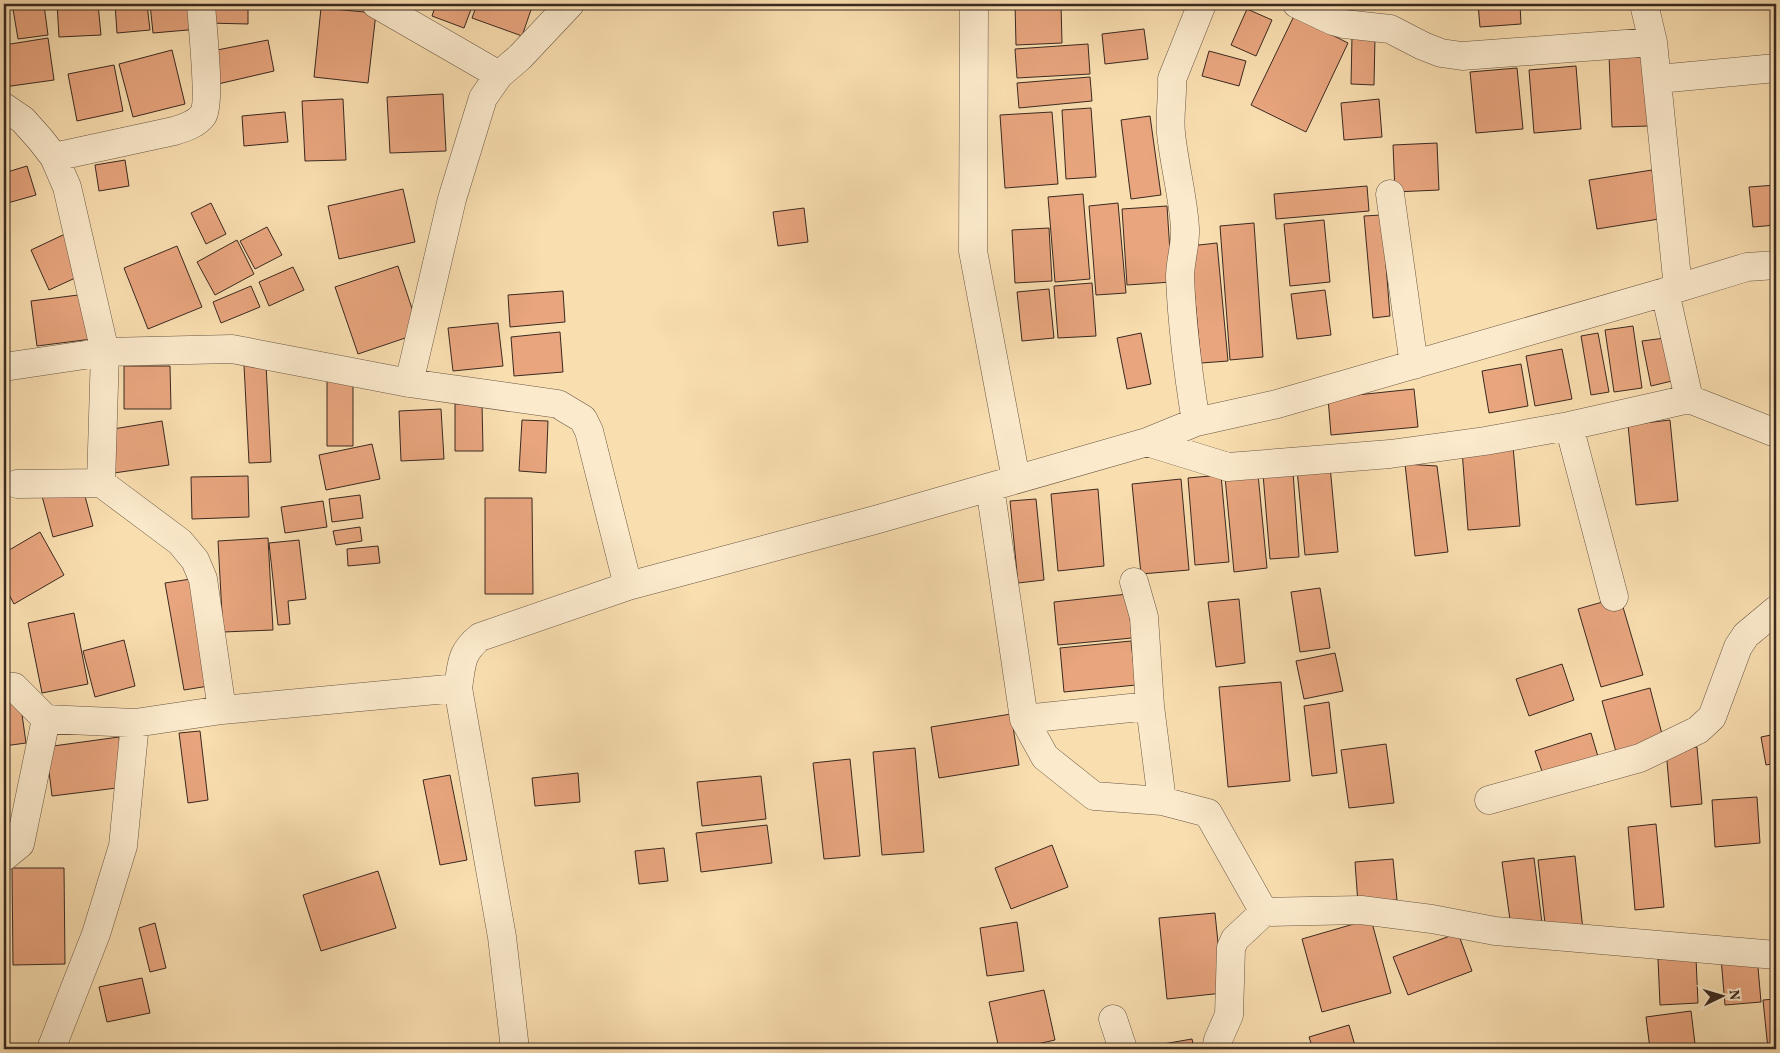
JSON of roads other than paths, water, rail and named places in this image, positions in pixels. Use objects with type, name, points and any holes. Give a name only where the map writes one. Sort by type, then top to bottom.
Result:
[{"type":"street","points":[[54,157],[174,131],[189,126],[204,114],[208,98],[201,4]]},
{"type":"street","points":[[376,4],[499,75]]},
{"type":"street","points":[[409,383],[452,199],[483,98],[499,75],[520,57],[570,4]]},
{"type":"street","points":[[974,4],[972,252],[1016,479]]},
{"type":"street","points":[[1196,422],[1186,360],[1182,318],[1180,274],[1185,228],[1171,134],[1170,115],[1173,93],[1172,79],[1202,4]]},
{"type":"street","points":[[1297,4],[1333,21],[1390,29],[1423,46],[1442,53],[1462,56],[1653,42]]},
{"type":"street","points":[[1644,4],[1653,42],[1658,79],[1672,290],[1689,399]]},
{"type":"street","points":[[1658,79],[1776,68]]},
{"type":"street","points":[[4,107],[23,120],[54,157],[67,187],[105,352],[101,483]]},
{"type":"street","points":[[1390,194],[1414,365]]},
{"type":"street","points":[[515,1049],[502,937],[458,688],[464,654],[469,646],[480,637],[628,586],[875,520],[1147,442],[1196,422],[1277,404],[1747,267],[1776,265]]},
{"type":"street","points":[[4,367],[105,352],[232,349],[409,383],[558,404],[582,419],[589,431],[628,586]]},
{"type":"street","points":[[1147,442],[1228,467],[1390,454],[1485,441],[1569,426],[1689,399],[1775,440]]},
{"type":"street","points":[[1569,426],[1614,597]]},
{"type":"street","points":[[17,484],[101,483],[180,542],[195,560],[203,579],[222,710]]},
{"type":"street","points":[[990,487],[1024,719],[1045,757],[1094,796],[1162,801],[1208,813],[1264,912]]},
{"type":"street","points":[[1134,582],[1144,617],[1150,706],[1162,801]]},
{"type":"street","points":[[1489,800],[1640,758],[1698,730],[1712,718],[1738,646],[1746,635],[1776,610]]},
{"type":"street","points":[[4,686],[14,688],[46,719],[135,723],[222,710],[458,688]]},
{"type":"street","points":[[1024,719],[1150,706]]},
{"type":"street","points":[[4,857],[20,844],[46,719]]},
{"type":"street","points":[[50,1049],[96,934],[123,846],[135,723]]},
{"type":"street","points":[[1216,1049],[1229,1015],[1231,948],[1235,940],[1264,912],[1361,910],[1432,919],[1495,931],[1776,955]]},
{"type":"street","points":[[1113,1019],[1123,1049]]}]
